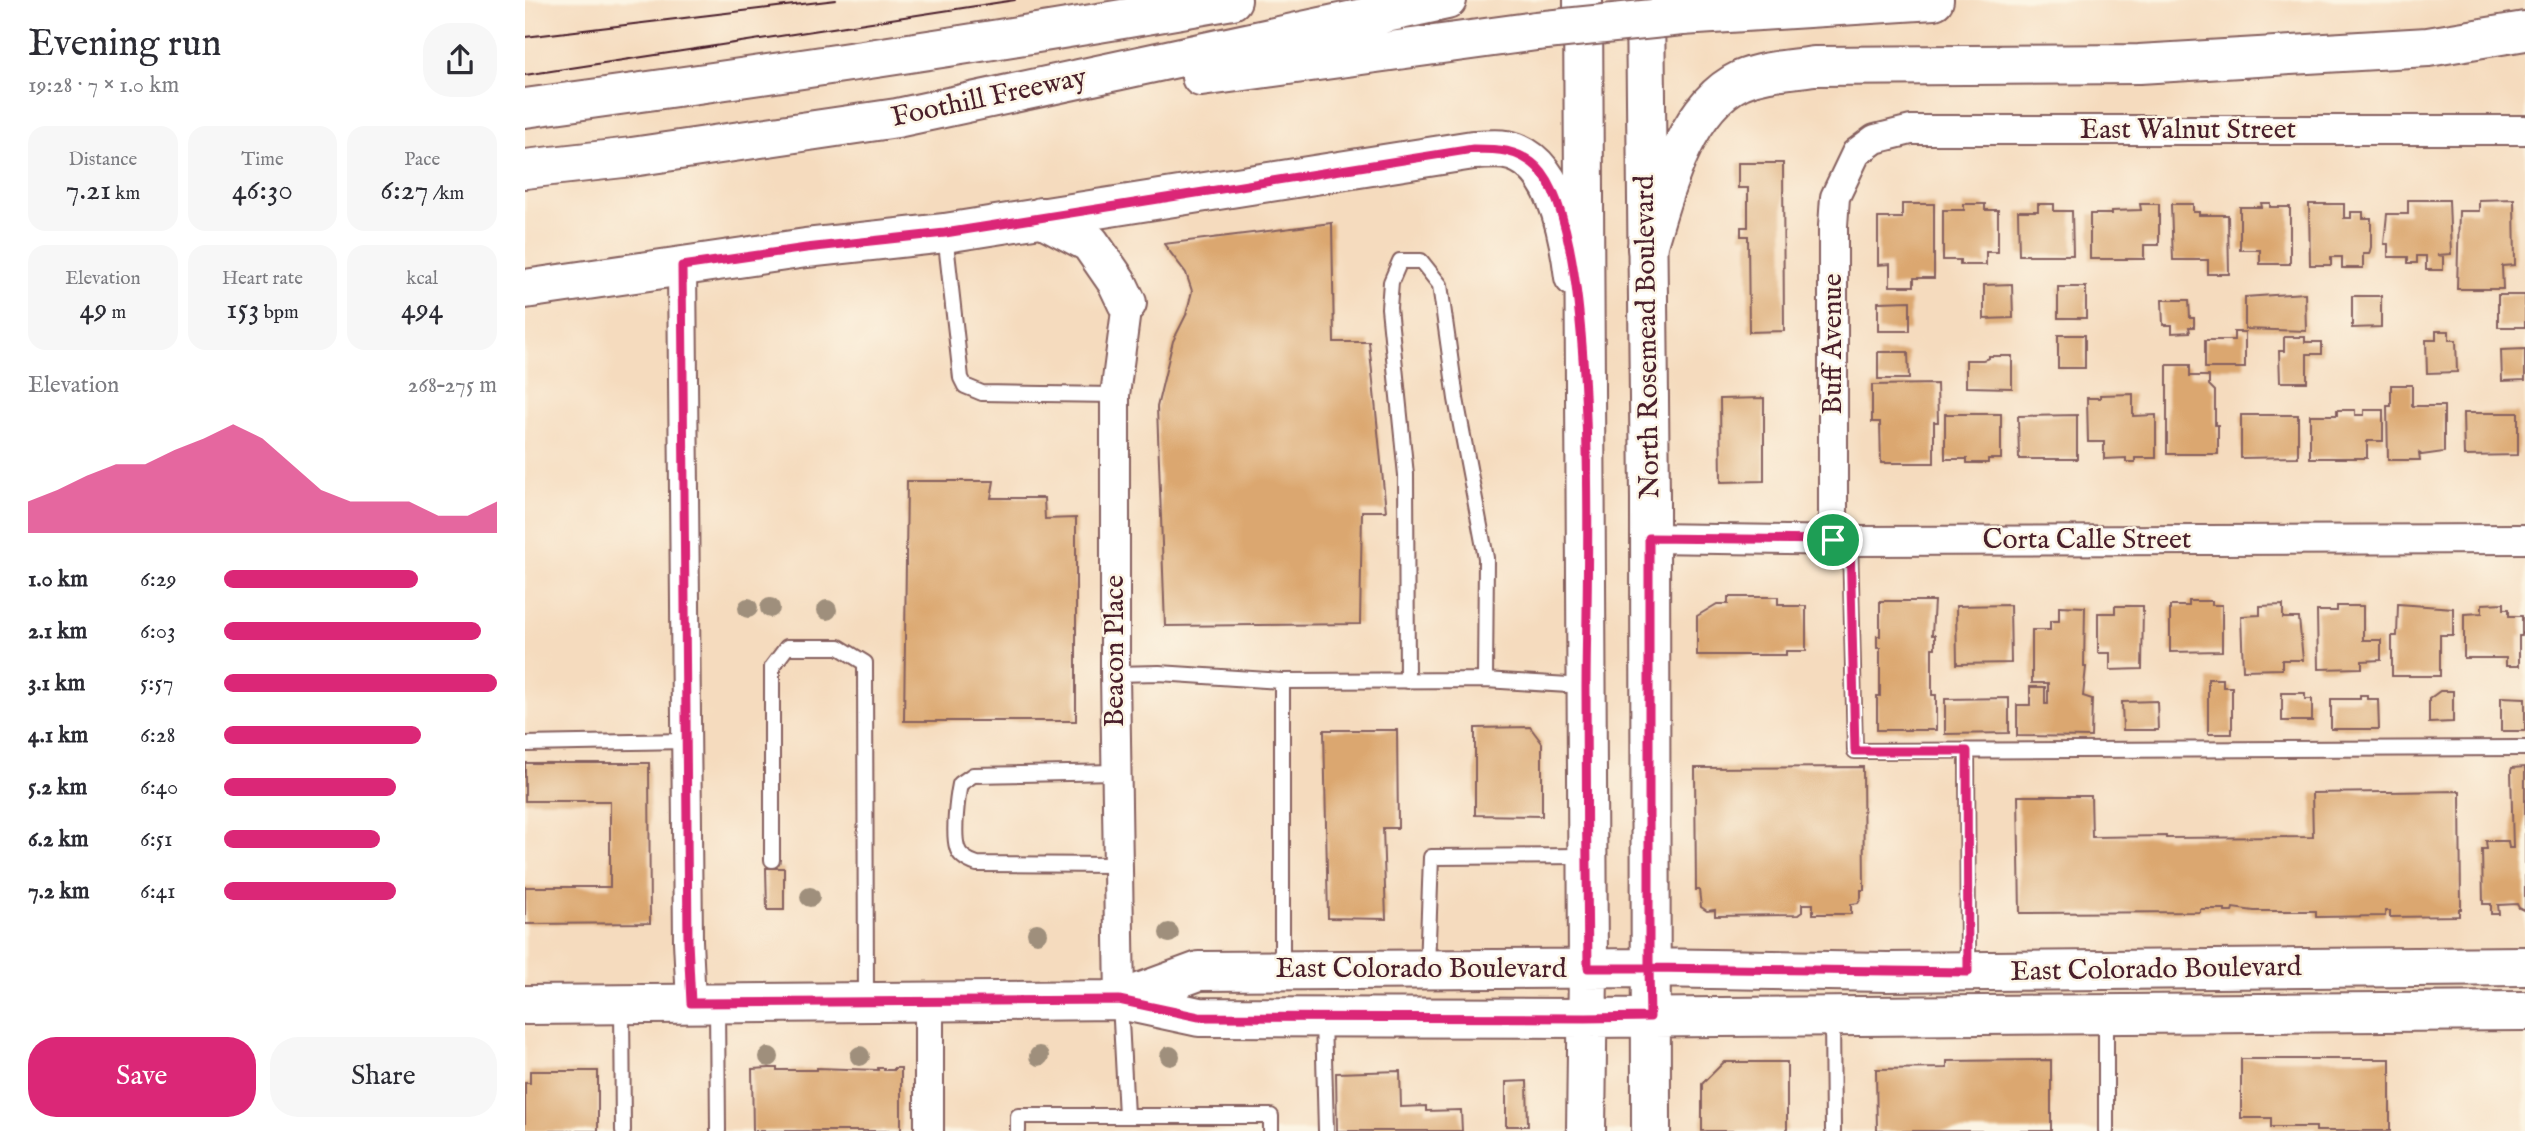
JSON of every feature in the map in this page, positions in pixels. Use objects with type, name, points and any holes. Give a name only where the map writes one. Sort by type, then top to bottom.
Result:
[{"type":"main road","points":[[525,108],[719,82],[1232,0]]},
{"type":"main road","name":"Foothill Freeway","points":[[525,169],[632,157],[897,118],[1447,0]]},
{"type":"main road","points":[[1583,0],[1588,968],[1586,1131]]},
{"type":"main road","name":"North Rosemead Boulevard","points":[[1645,0],[1651,1131]]},
{"type":"main road","points":[[897,118],[1536,31],[1682,16],[1934,0]]},
{"type":"main road","points":[[1647,248],[1668,175],[1695,121],[1739,81],[1773,70],[1814,66],[2139,64],[2428,47],[2525,31]]},
{"type":"main road","points":[[525,289],[806,248],[945,233],[1473,149],[1507,149],[1521,155],[1538,168],[1564,219],[1584,369]]},
{"type":"main road","points":[[1041,217],[1090,243],[1117,282],[1127,303]]},
{"type":"main road","name":"East Colorado Boulevard","points":[[1119,1000],[1199,971],[1649,968],[1968,972],[2525,966]]},
{"type":"main road","name":"East Colorado Boulevard","points":[[525,1004],[1119,1000],[1199,1017],[1586,1018],[2525,1011]]},
{"type":"street","name":"East Walnut Street","points":[[1856,153],[1875,139],[1911,130],[2525,130]]},
{"type":"street","name":"Buff Avenue","points":[[1841,540],[1833,226],[1835,197],[1856,153]]},
{"type":"street","points":[[682,266],[688,941],[704,1003]]},
{"type":"street","name":"Beacon Place","points":[[1119,1000],[1116,865],[1115,395],[1127,303]]},
{"type":"street","name":"Corta Calle Street","points":[[1649,538],[2525,539]]},
{"type":"street","points":[[929,1002],[929,1131]]},
{"type":"lane","points":[[945,233],[961,378],[965,386],[982,393],[1115,395]]},
{"type":"lane","points":[[1407,681],[1406,475],[1389,308],[1391,282],[1400,261],[1422,261],[1440,285],[1456,399],[1486,558],[1485,680]]},
{"type":"lane","points":[[1841,540],[1855,751],[2525,748]]},
{"type":"lane","points":[[772,860],[772,667],[787,647],[839,647],[865,663],[866,1001]]},
{"type":"lane","points":[[1115,674],[1159,673],[1282,681],[1485,680],[1586,686]]},
{"type":"lane","points":[[1282,681],[1282,970]]},
{"type":"lane","points":[[525,744],[686,741]]},
{"type":"lane","points":[[1967,751],[1968,972]]},
{"type":"lane","points":[[1116,772],[973,775],[960,784],[957,801],[957,848],[966,860],[977,864],[1116,865]]},
{"type":"lane","points":[[1427,969],[1431,857],[1587,856]]},
{"type":"lane","points":[[1119,1000],[1126,1115]]},
{"type":"lane","points":[[622,1003],[623,1131]]},
{"type":"lane","points":[[704,1003],[718,1131]]},
{"type":"lane","points":[[2106,1014],[2106,1131]]},
{"type":"lane","points":[[1832,1016],[1833,1131]]},
{"type":"lane","points":[[1323,1017],[1326,1131]]},
{"type":"lane","points":[[1018,1131],[1018,1116],[1126,1115],[1271,1116],[1271,1131]]},
{"type":"building","points":[[1738,163],[1783,163],[1784,331],[1749,332],[1748,236],[1741,236],[1741,227],[1748,227],[1748,188],[1738,188]]},
{"type":"building","points":[[2514,199],[2515,265],[2502,266],[2503,289],[2457,289],[2459,211],[2479,211],[2479,200]]},
{"type":"building","points":[[2408,200],[2449,200],[2451,254],[2437,255],[2443,256],[2443,270],[2426,270],[2426,256],[2417,256],[2417,263],[2408,263],[2408,257],[2388,257],[2388,244],[2384,244],[2387,214],[2408,214]]},
{"type":"building","points":[[2261,203],[2270,203],[2270,207],[2290,207],[2290,264],[2260,264],[2260,250],[2240,250],[2240,207],[2262,207]]},
{"type":"building","points":[[1902,204],[1934,204],[1934,278],[1914,278],[1914,286],[1890,286],[1890,264],[1878,265],[1878,218],[1902,218]]},
{"type":"building","points":[[1964,204],[1985,204],[1985,210],[1998,210],[1998,252],[1986,252],[1986,265],[1960,265],[1960,260],[1943,260],[1943,210],[1964,210]]},
{"type":"building","points":[[2038,204],[2054,204],[2054,211],[2072,211],[2073,255],[2019,255],[2018,211],[2038,211]]},
{"type":"building","points":[[2140,204],[2159,204],[2159,245],[2144,245],[2144,259],[2090,259],[2090,214],[2141,210]]},
{"type":"building","points":[[2171,204],[2193,204],[2193,212],[2199,212],[2199,215],[2228,215],[2229,274],[2208,274],[2208,260],[2173,260]]},
{"type":"building","points":[[2309,204],[2344,204],[2344,218],[2351,218],[2351,212],[2363,212],[2363,218],[2371,218],[2371,247],[2369,254],[2363,254],[2363,268],[2342,268],[2342,257],[2331,257],[2331,265],[2310,265]]},
{"type":"building","points":[[1332,223],[1334,342],[1369,342],[1386,511],[1362,511],[1360,624],[1165,626],[1157,407],[1173,341],[1186,315],[1192,291],[1186,273],[1164,244]]},
{"type":"building","points":[[2012,284],[2013,318],[1984,319],[1984,285]]},
{"type":"building","points":[[2058,287],[2086,287],[2086,318],[2058,318]]},
{"type":"building","points":[[2305,293],[2306,331],[2245,329],[2245,297]]},
{"type":"building","points":[[2498,295],[2525,295],[2525,327],[2498,327]]},
{"type":"building","points":[[2352,296],[2381,296],[2381,327],[2352,328]]},
{"type":"building","points":[[2162,300],[2189,300],[2190,318],[2194,318],[2194,327],[2189,327],[2190,332],[2172,333],[2172,325],[2163,325]]},
{"type":"building","points":[[1910,301],[1910,331],[1878,331],[1878,302]]},
{"type":"building","points":[[2436,331],[2449,331],[2449,340],[2456,340],[2457,372],[2427,373],[2426,340],[2436,340]]},
{"type":"building","points":[[2234,332],[2245,332],[2245,368],[2205,368],[2205,340],[2234,340]]},
{"type":"building","points":[[2058,335],[2085,335],[2085,368],[2058,368]]},
{"type":"building","points":[[2284,337],[2305,337],[2305,342],[2322,342],[2322,354],[2307,354],[2307,382],[2280,382],[2279,351],[2284,351]]},
{"type":"building","points":[[2525,349],[2525,380],[2502,381],[2501,350]]},
{"type":"building","points":[[1878,352],[1908,352],[1909,379],[1878,379]]},
{"type":"building","points":[[1989,356],[2012,356],[2012,388],[1966,387],[1966,360],[1983,360]]},
{"type":"building","points":[[2167,365],[2190,365],[2190,376],[2209,376],[2209,385],[2215,391],[2218,454],[2167,454]]},
{"type":"building","points":[[1937,384],[1938,422],[1934,422],[1934,463],[1881,463],[1880,422],[1872,422],[1872,385]]},
{"type":"building","points":[[2391,385],[2412,385],[2412,406],[2444,406],[2444,452],[2422,455],[2419,453],[2420,460],[2388,460],[2387,406],[2391,406]]},
{"type":"building","points":[[2133,394],[2133,416],[2156,415],[2156,458],[2135,458],[2135,462],[2126,462],[2126,458],[2104,459],[2104,442],[2088,442],[2087,398]]},
{"type":"building","points":[[1764,398],[1764,481],[1721,482],[1720,399]]},
{"type":"building","points":[[2337,410],[2355,410],[2355,415],[2364,415],[2364,410],[2383,410],[2383,441],[2367,441],[2367,458],[2310,458],[2310,415],[2337,415]]},
{"type":"building","points":[[2463,413],[2518,413],[2518,455],[2464,456]]},
{"type":"building","points":[[1945,414],[2001,414],[2001,459],[1988,459],[1988,463],[1967,463],[1967,459],[1945,459]]},
{"type":"building","points":[[2077,415],[2077,459],[2019,459],[2018,416]]},
{"type":"building","points":[[2241,415],[2298,415],[2298,457],[2241,458]]},
{"type":"building","points":[[907,481],[994,481],[991,498],[1044,498],[1045,519],[1076,518],[1076,721],[904,721]]},
{"type":"building","points":[[1728,597],[1778,597],[1778,604],[1784,606],[1806,606],[1806,651],[1786,651],[1786,655],[1697,655],[1697,616],[1717,604],[1728,604]]},
{"type":"building","points":[[1880,601],[1934,601],[1932,695],[1936,695],[1936,730],[1877,730],[1877,696],[1880,696],[1880,648],[1877,648],[1877,636],[1880,636]]},
{"type":"building","points":[[2189,601],[2212,601],[2212,605],[2222,605],[2222,651],[2170,652],[2170,606],[2189,606]]},
{"type":"building","points":[[2504,603],[2504,609],[2509,609],[2509,616],[2522,616],[2519,666],[2506,666],[2506,658],[2464,658],[2464,614],[2482,613],[2482,604]]},
{"type":"building","points":[[2398,604],[2453,608],[2453,635],[2440,635],[2440,676],[2392,676],[2392,636],[2397,636]]},
{"type":"building","points":[[2010,605],[2011,663],[1957,664],[1956,606]]},
{"type":"building","points":[[2283,605],[2283,618],[2299,618],[2303,660],[2282,660],[2282,669],[2243,670],[2241,616],[2260,615],[2260,606]]},
{"type":"building","points":[[2059,606],[2085,607],[2086,667],[2083,696],[2092,699],[2091,737],[2017,736],[2017,705],[2030,705],[2030,687],[2045,687],[2045,704],[2048,704],[2048,683],[2032,683],[2032,630],[2050,630],[2050,621],[2059,621]]},
{"type":"building","points":[[2115,606],[2143,606],[2142,669],[2110,670],[2110,653],[2098,653],[2098,613],[2115,613]]},
{"type":"building","points":[[2337,606],[2363,606],[2363,640],[2381,640],[2381,660],[2362,661],[2362,668],[2318,669],[2317,611],[2337,611]]},
{"type":"building","points":[[2208,679],[2223,679],[2223,687],[2232,687],[2232,734],[2208,734]]},
{"type":"building","points":[[2440,691],[2453,691],[2453,722],[2429,723],[2429,699]]},
{"type":"building","points":[[2282,693],[2305,693],[2305,699],[2312,699],[2312,721],[2282,721]]},
{"type":"building","points":[[2360,695],[2367,695],[2367,699],[2378,699],[2379,729],[2331,729],[2331,699],[2360,699]]},
{"type":"building","points":[[2501,697],[2525,698],[2525,731],[2501,731]]},
{"type":"building","points":[[2009,698],[2009,733],[1945,734],[1945,699]]},
{"type":"building","points":[[2157,701],[2158,730],[2123,730],[2122,702]]},
{"type":"building","points":[[1530,727],[1542,743],[1542,816],[1475,815],[1475,728]]},
{"type":"building","points":[[1324,730],[1397,730],[1398,828],[1383,828],[1386,919],[1328,918]]},
{"type":"building","points":[[525,763],[649,763],[650,923],[525,924],[525,887],[610,887],[610,801],[525,801]]},
{"type":"building","points":[[1863,767],[1864,890],[1861,890],[1858,903],[1851,904],[1851,914],[1813,914],[1813,904],[1802,904],[1802,912],[1798,915],[1715,916],[1715,910],[1707,911],[1701,907],[1699,890],[1696,890],[1695,768]]},
{"type":"building","points":[[2525,767],[2525,911],[2517,904],[2498,905],[2499,914],[2491,914],[2491,904],[2483,904],[2482,849],[2487,849],[2486,841],[2508,841],[2509,848],[2513,848],[2511,771],[2512,768]]},
{"type":"building","points":[[2460,791],[2459,916],[2390,917],[2390,911],[2385,911],[2385,916],[2316,917],[2316,911],[2254,911],[2233,908],[2232,912],[2225,912],[2225,909],[2200,909],[2200,912],[2020,913],[2018,796],[2091,796],[2092,837],[2313,837],[2312,793]]},
{"type":"building","points":[[766,868],[784,868],[784,910],[767,910]]},
{"type":"building","points":[[2241,1059],[2390,1059],[2390,1131],[2316,1131],[2316,1127],[2271,1127],[2271,1118],[2241,1118]]},
{"type":"building","points":[[2051,1060],[2051,1131],[1877,1131],[1876,1069],[1947,1068],[1947,1061]]},
{"type":"building","points":[[1724,1062],[1787,1062],[1787,1131],[1702,1131],[1702,1084]]},
{"type":"building","points":[[901,1068],[901,1131],[753,1131],[752,1069]]},
{"type":"building","points":[[530,1071],[598,1071],[598,1131],[525,1131],[525,1083],[530,1083]]},
{"type":"building","points":[[1400,1071],[1401,1107],[1426,1106],[1426,1111],[1461,1110],[1462,1131],[1337,1131],[1336,1073]]},
{"type":"building","points":[[1527,1081],[1528,1126],[1506,1126],[1506,1082]]},
{"type":"tram line","points":[[525,37],[836,0]]},
{"type":"tram line","points":[[525,75],[1015,0]]},
{"type":"route","points":[[1833,540],[1649,538],[1649,968],[1588,968],[1584,369],[1564,219],[1538,168],[1521,155],[1507,149],[1473,149],[945,233],[806,248],[682,266],[688,941],[691,1003],[1119,1000],[1199,1017],[1650,1017],[1649,968],[1968,972],[1967,751],[1855,751],[1850,541],[1833,540]]}]
